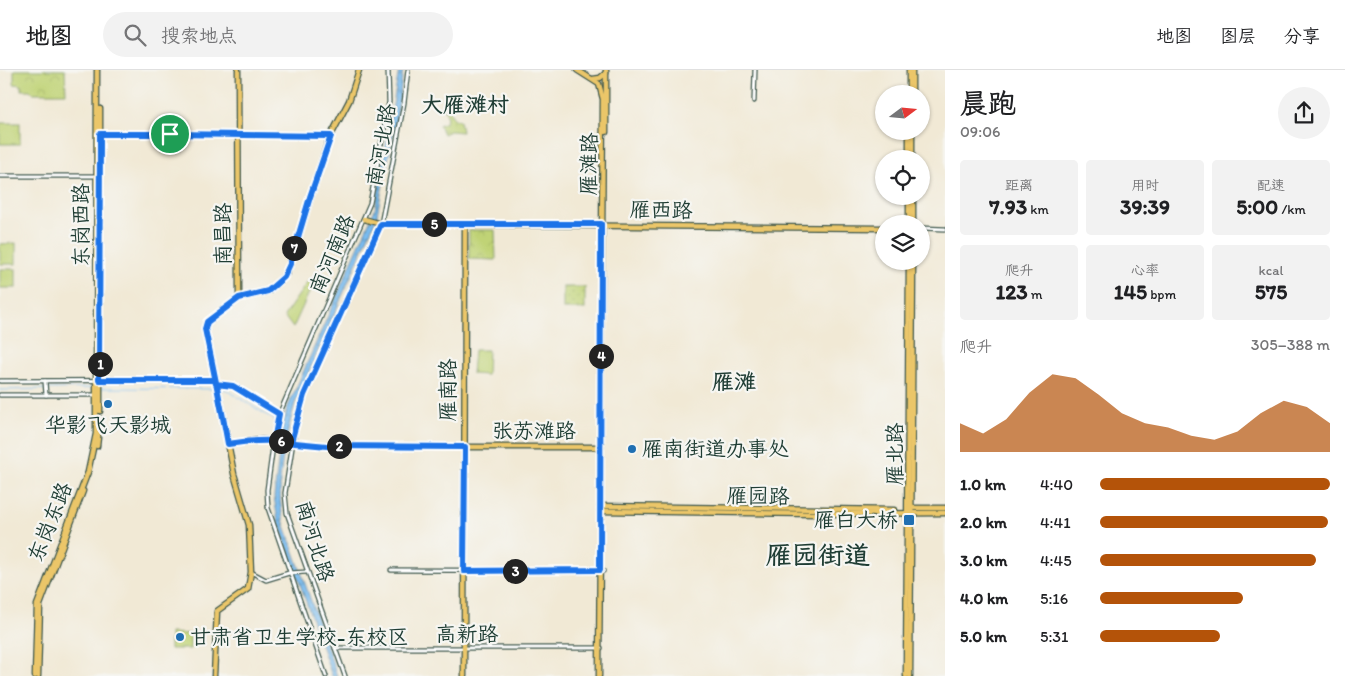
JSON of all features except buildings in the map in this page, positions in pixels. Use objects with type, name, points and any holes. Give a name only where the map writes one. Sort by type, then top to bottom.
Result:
[{"type":"main road","name":"东岗西路","points":[[98,382],[97,176],[99,70]]},
{"type":"main road","name":"南昌路","points":[[238,70],[239,298]]},
{"type":"main road","points":[[214,676],[216,613],[248,590],[252,572],[249,525],[234,474],[205,329],[207,322],[239,298],[268,291],[287,273],[331,136],[352,94],[359,70]]},
{"type":"main road","points":[[578,70],[593,78]]},
{"type":"main road","points":[[910,70],[911,85]]},
{"type":"main road","name":"雁滩路","points":[[593,78],[600,78],[606,72]]},
{"type":"main road","name":"雁滩路","points":[[603,224],[606,72]]},
{"type":"main road","name":"雁滩路","points":[[593,78],[603,94],[600,676]]},
{"type":"main road","name":"东岗西路","points":[[98,134],[98,382]]},
{"type":"main road","points":[[364,219],[379,224]]},
{"type":"main road","name":"雁西路","points":[[379,224],[603,224],[875,228]]},
{"type":"main road","name":"雁南路","points":[[464,676],[465,225]]},
{"type":"main road","name":"雁北路","points":[[909,270],[910,676]]},
{"type":"main road","name":"雁北路","points":[[906,676],[913,270]]},
{"type":"main road","name":"东岗东路","points":[[37,676],[37,605],[90,463],[96,432],[98,382]]},
{"type":"main road","name":"张苏滩路","points":[[465,447],[601,447]]},
{"type":"main road","name":"雁园路","points":[[601,508],[755,511],[945,511]]},
{"type":"street","name":"南河南路","points":[[274,441],[278,415],[370,204],[389,102],[388,70]]},
{"type":"street","name":"南河北路","points":[[345,676],[306,572],[286,503],[289,442],[304,395],[379,224],[404,103],[408,70]]},
{"type":"street","points":[[754,101],[755,70]]},
{"type":"street","points":[[98,134],[331,136]]},
{"type":"street","points":[[0,176],[97,176]]},
{"type":"street","points":[[930,228],[945,229]]},
{"type":"street","points":[[45,380],[46,393]]},
{"type":"street","points":[[0,381],[45,380],[233,386],[278,415]]},
{"type":"street","points":[[0,395],[46,393],[98,394]]},
{"type":"street","points":[[228,444],[253,440],[274,441],[268,490],[268,508],[326,676]]},
{"type":"street","name":"张苏滩路","points":[[274,441],[327,446],[465,447]]},
{"type":"street","points":[[391,570],[601,570]]},
{"type":"street","points":[[252,572],[266,580],[292,573],[306,572]]},
{"type":"street","name":"高新路","points":[[335,648],[600,648]]},
{"type":"green space","points":[[14,70],[65,70],[66,93],[33,93],[30,90],[21,90],[21,85],[14,84]]},
{"type":"green space","points":[[448,104],[453,117],[460,121],[462,132],[450,131],[443,134],[439,125],[446,122],[447,115],[443,106]]},
{"type":"green space","points":[[0,123],[20,123],[20,144],[0,144]]},
{"type":"green space","points":[[469,230],[495,230],[496,260],[469,259]]},
{"type":"green space","points":[[16,243],[16,264],[0,264],[0,244]]},
{"type":"green space","points":[[0,269],[16,269],[16,288],[0,288]]},
{"type":"green space","points":[[309,280],[313,284],[293,328],[284,316]]},
{"type":"green space","points":[[563,287],[585,287],[585,309],[563,309]]},
{"type":"green space","points":[[474,350],[488,350],[487,375],[472,374]]},
{"type":"green space","points":[[170,633],[190,634],[190,649],[170,649]]},
{"type":"water","points":[[399,70],[403,70],[398,110],[376,219],[295,403],[280,478],[281,508],[284,523],[337,676],[332,676],[278,521],[274,497],[282,429],[287,409],[375,209]]},
{"type":"waterway","points":[[0,390],[94,388]]},
{"type":"waterway","points":[[101,388],[225,389],[275,420]]},
{"type":"place","name":"华影飞天影城","points":[[108,404]]},
{"type":"place","name":"雁南街道办事处","points":[[632,449]]},
{"type":"place","name":"雁白大桥","points":[[909,520]]},
{"type":"place","name":"甘肃省卫生学校-东校区","points":[[180,637]]},
{"type":"district","name":"大雁滩村","points":[[465,104]]},
{"type":"district","name":"雁滩","points":[[734,381]]},
{"type":"district","name":"雁园街道","points":[[818,555]]},
{"type":"route","points":[[170,134],[100,134],[99,380],[215,380],[216,384],[228,384],[279,414],[274,441],[327,446],[465,447],[464,571],[600,570],[601,224],[542,226],[381,224],[304,395],[296,416],[291,442],[274,441],[262,439],[228,444],[216,384],[214,372],[205,329],[207,322],[239,298],[268,291],[287,273],[331,136],[318,134],[170,134]]}]
